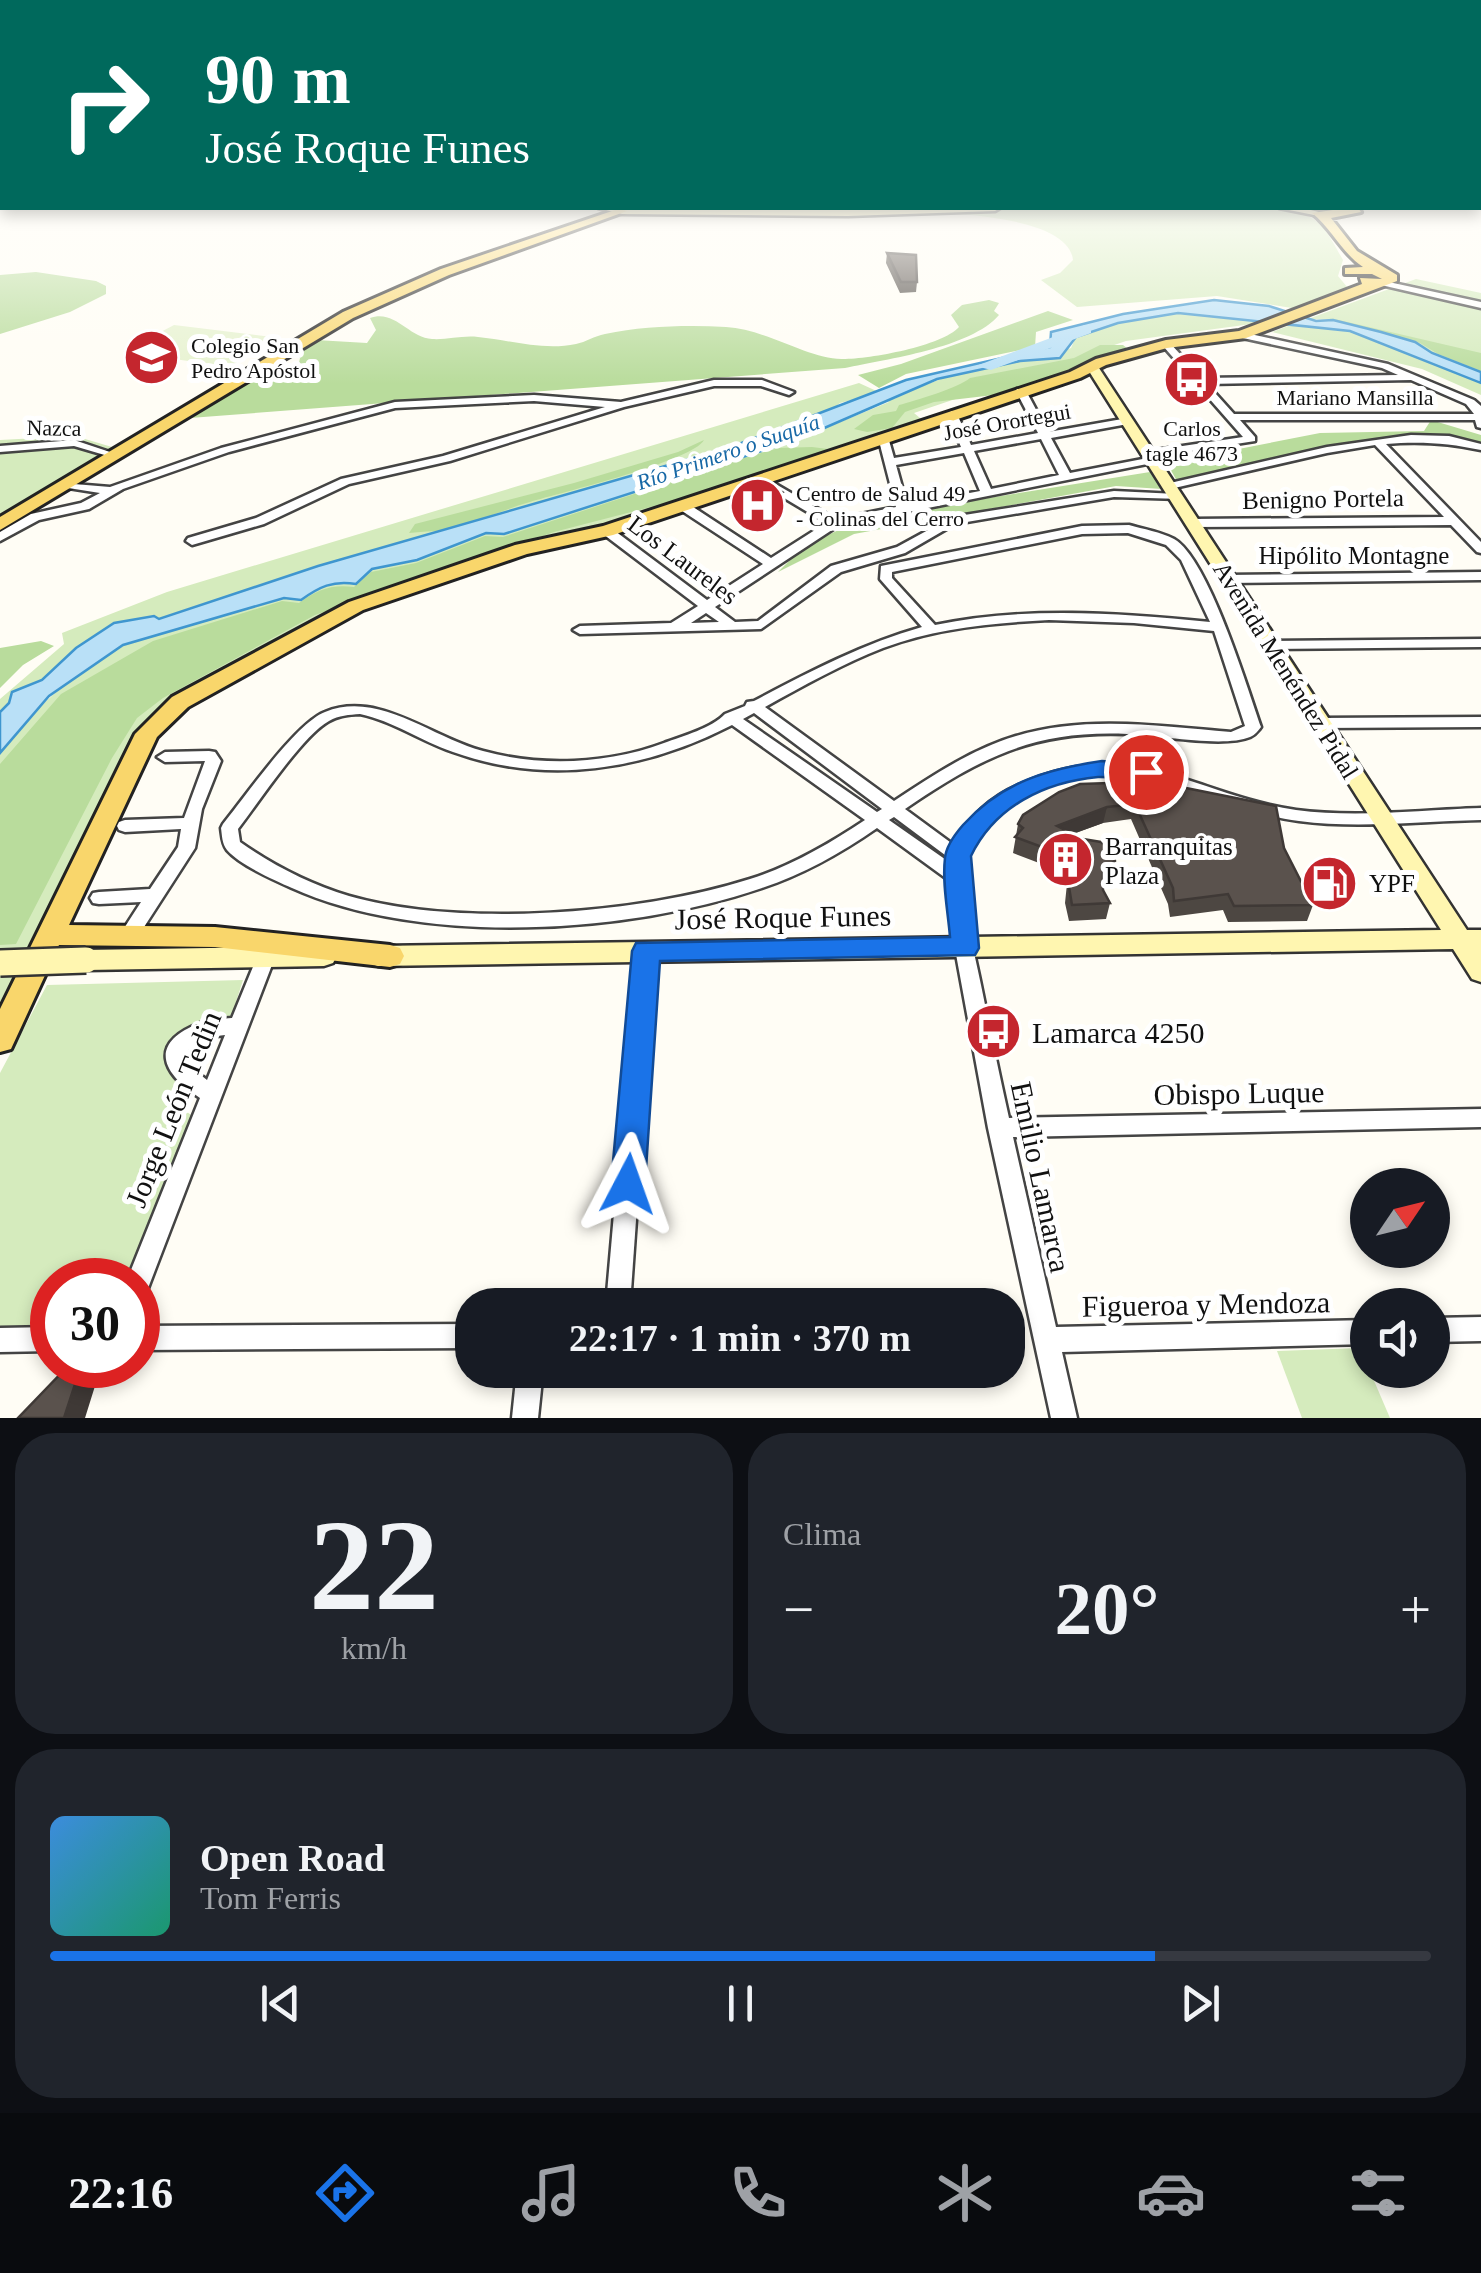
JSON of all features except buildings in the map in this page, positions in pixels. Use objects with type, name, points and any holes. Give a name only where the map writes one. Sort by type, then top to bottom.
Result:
[{"type":"main road","points":[[0,522],[344,312],[489,252]]},
{"type":"main road","points":[[0,522],[362,308],[500,252]]},
{"type":"main road","points":[[1350,252],[1351,279]]},
{"type":"main road","points":[[1351,256],[1383,278]]},
{"type":"main road","points":[[0,1040],[54,935],[147,734],[180,702],[356,606],[522,549],[607,531],[763,481],[1093,368],[1101,362],[1166,344],[1246,333],[1312,307],[1351,279],[1383,278]]},
{"type":"main road","name":"Avenida Menéndez Pidal","points":[[1093,368],[1378,816],[1471,939],[1481,972]]},
{"type":"main road","points":[[54,935],[215,937],[390,956]]},
{"type":"main road","name":"José Roque Funes","points":[[0,963],[1471,939]]},
{"type":"street","points":[[1383,278],[1481,302]]},
{"type":"street","points":[[1246,333],[1372,362],[1415,378],[1470,402],[1478,410],[1480,424]]},
{"type":"street","points":[[674,627],[834,523],[1250,439],[1166,344]]},
{"type":"street","points":[[1198,381],[1415,378]]},
{"type":"street","points":[[192,541],[260,521],[345,481],[446,459],[588,419],[621,405],[714,383],[762,383],[789,392]]},
{"type":"street","points":[[1021,392],[1066,477]]},
{"type":"street","points":[[0,537],[35,517],[85,506],[116,489],[226,450],[395,406],[534,398],[621,405]]},
{"type":"street","points":[[952,414],[986,492]]},
{"type":"street","name":"Mariano Mansilla","points":[[1232,417],[1414,417],[1480,424]]},
{"type":"street","name":"José Orortegui","points":[[892,462],[1128,421]]},
{"type":"street","points":[[883,437],[902,508]]},
{"type":"street","points":[[580,630],[769,622],[836,569],[901,550],[952,521],[1114,494],[1174,492],[1294,456],[1450,439],[1481,447]]},
{"type":"street","name":"Nazca","points":[[0,448],[74,444],[108,453]]},
{"type":"street","points":[[1380,444],[1481,549]]},
{"type":"street","points":[[763,481],[834,523]]},
{"type":"street","points":[[70,483],[116,489]]},
{"type":"street","points":[[683,506],[770,563]]},
{"type":"street","name":"Benigno Portela","points":[[1194,524],[1453,520]]},
{"type":"street","points":[[932,631],[886,579],[886,569],[1082,530],[1116,528],[1146,532],[1180,549],[1188,558],[1219,628],[1252,727],[1248,734],[1231,737],[1085,729],[1040,734],[978,757],[804,864],[746,888],[647,910],[524,918],[440,915],[359,905],[283,878],[232,845],[228,836],[228,828],[308,728],[324,716],[349,708],[372,709],[467,751],[530,764],[614,762],[652,754],[880,645],[932,631],[998,618],[1064,615],[1219,628]]},
{"type":"street","name":"Los Laureles","points":[[607,531],[732,625]]},
{"type":"street","name":"Hipólito Montagne","points":[[1227,578],[1481,576]]},
{"type":"street","points":[[1270,645],[1481,643]]},
{"type":"street","points":[[752,705],[958,856],[979,822],[1008,797],[1044,780],[1086,770],[1120,769],[1170,776],[1274,812],[1310,816],[1481,814]]},
{"type":"street","points":[[730,716],[874,822],[956,876]]},
{"type":"street","points":[[1320,723],[1481,722]]},
{"type":"street","points":[[128,936],[186,848],[212,757],[165,757]]},
{"type":"street","points":[[125,826],[191,823]]},
{"type":"street","name":"Emilio Lamarca","points":[[958,856],[956,876],[964,948],[999,1128],[1064,1418]]},
{"type":"street","points":[[99,898],[155,896]]},
{"type":"street","points":[[619,1288],[646,951]]},
{"type":"street","name":"Jorge León Tedin","points":[[148,1258],[266,957]]},
{"type":"street","points":[[210,1094],[177,1069],[174,1061],[179,1045],[204,1028],[239,1025]]},
{"type":"street","name":"Obispo Luque","points":[[999,1128],[1481,1118]]},
{"type":"street","points":[[1450,1330],[1481,1329]]},
{"type":"street","name":"Figueroa y Mendoza","points":[[1046,1340],[1350,1332]]},
{"type":"street","points":[[160,1338],[455,1336]]},
{"type":"street","points":[[0,1340],[30,1339]]},
{"type":"street","points":[[526,1418],[528,1388]]},
{"type":"green space","points":[[1070,252],[1338,252],[1343,260],[1338,276],[1348,288],[1298,309],[1217,296],[1077,307],[1041,280],[1060,273],[1073,260]]},
{"type":"green space","points":[[36,272],[96,281],[106,286],[106,294],[70,312],[0,334],[0,275]]},
{"type":"green space","points":[[1416,279],[1481,293],[1481,372],[1415,342],[1333,320],[1308,319]]},
{"type":"green space","points":[[989,300],[999,303],[994,311],[999,315],[969,336],[927,350],[845,368],[190,418],[268,369],[299,363],[300,358],[288,356],[316,340],[367,343],[376,330],[370,318],[379,316],[432,339],[472,337],[551,346],[635,329],[726,327],[757,333],[816,355],[843,359],[887,354],[938,340],[959,327],[951,315],[962,305]]},
{"type":"green space","points":[[1208,305],[1259,308],[1271,314],[1262,321],[1248,320],[1259,323],[1126,341],[914,413],[926,423],[607,531],[537,545],[356,606],[169,710],[0,1040],[0,753],[46,701],[81,671],[142,638],[284,598],[301,600],[333,584],[356,584],[372,569],[417,560],[486,533],[504,534],[799,439],[889,402],[878,393],[840,403],[832,410],[731,447],[318,566],[158,619],[153,616],[114,623],[76,648],[42,680],[13,692],[0,712],[0,699],[64,644],[62,633],[167,592],[859,383],[894,399],[953,375],[1071,348],[1076,337],[1118,323],[1178,313],[1237,319],[1200,309]]},
{"type":"green space","points":[[1048,311],[1073,320],[1036,332],[1035,347],[906,374],[879,388],[858,375],[901,364]]},
{"type":"green space","points":[[1326,317],[1481,353],[1481,371],[1420,343]]},
{"type":"green space","points":[[174,325],[280,338],[232,367],[123,352]]},
{"type":"green space","points":[[1291,325],[1350,331],[1481,383],[1481,395],[1422,369],[1272,332]]},
{"type":"green space","points":[[1100,345],[1123,345],[1128,349],[1095,359],[1071,374],[994,395],[934,402],[905,412],[892,428],[867,432],[854,429],[873,415],[896,411],[899,405],[970,378],[1074,358]]},
{"type":"green space","points":[[1431,420],[1481,435],[1481,445],[1404,440],[1366,443],[1253,463],[1178,483],[1167,463],[1320,433],[1424,431]]},
{"type":"green space","points":[[75,436],[112,447],[0,516],[0,440]]},
{"type":"green space","points":[[704,440],[676,457],[624,476],[456,528],[409,533],[415,524],[574,483],[678,452]]},
{"type":"green space","points":[[779,448],[828,449],[770,473],[554,532],[315,615],[163,698],[137,718],[112,758],[16,944],[0,945],[0,764],[61,694],[153,641],[282,601],[299,603],[325,589],[354,587],[371,572],[416,563],[485,536],[503,537],[744,458]]},
{"type":"green space","points":[[1150,472],[1162,489],[1116,486],[854,534],[778,572],[804,546],[843,528],[907,511]]},
{"type":"green space","points":[[41,641],[54,646],[23,665],[0,688],[0,648]]},
{"type":"green space","points":[[243,980],[230,1021],[185,1031],[184,1085],[177,1105],[194,1117],[135,1258],[30,1258],[30,1328],[0,1329],[0,1073],[47,985]]},
{"type":"green space","points":[[1350,1348],[1350,1388],[1377,1388],[1390,1418],[1302,1418],[1277,1351]]},
{"type":"water","points":[[1214,300],[1269,306],[1316,321],[1333,320],[1415,342],[1481,372],[1481,383],[1350,331],[1178,313],[1118,323],[1076,337],[1060,358],[1020,361],[937,379],[799,439],[504,534],[486,533],[417,560],[372,569],[356,584],[333,584],[301,600],[284,598],[123,645],[49,696],[0,753],[0,712],[9,703],[12,692],[42,680],[76,648],[114,623],[154,616],[159,619],[318,566],[731,447],[906,380],[1050,347],[1051,332],[1123,314]]},
{"type":"waterway","name":"Río Primero o Suquía","points":[[985,366],[1085,330]]},
{"type":"place","name":"Colegio San Pedro Apóstol","points":[[152,358]]},
{"type":"place","name":"Carlos tagle 4673","points":[[1192,380]]},
{"type":"place","name":"Centro de Salud 49 - Colinas del Cerro","points":[[757,506]]},
{"type":"place","name":"Barranquitas Plaza","points":[[1066,860]]},
{"type":"place","name":"YPF","points":[[1330,883]]},
{"type":"place","name":"Lamarca 4250","points":[[993,1032]]},
{"type":"route","points":[[628,1184],[646,951],[964,948],[956,876],[958,856],[967,838],[992,808],[1024,788],[1063,775],[1102,769],[1146,772]]}]
